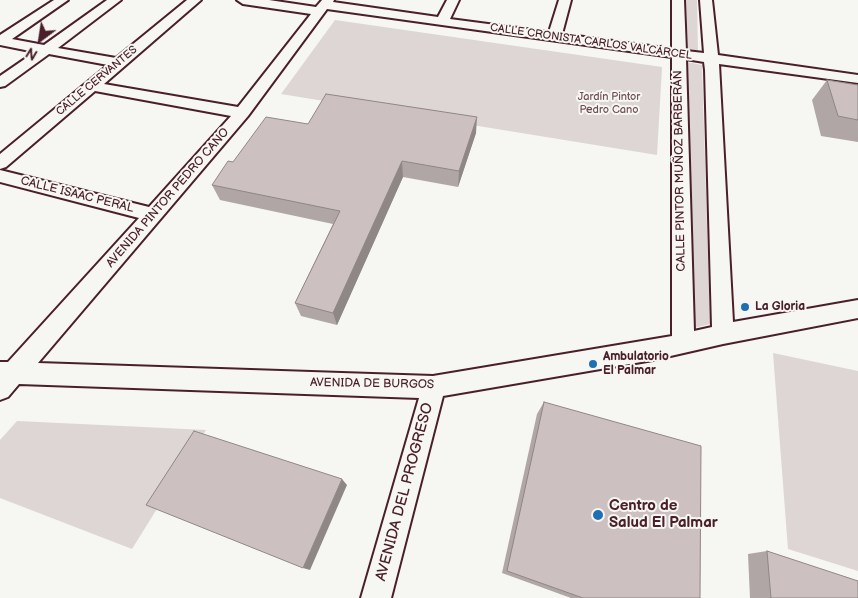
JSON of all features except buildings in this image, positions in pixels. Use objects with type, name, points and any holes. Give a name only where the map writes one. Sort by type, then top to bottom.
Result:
[{"type":"street","points":[[0,41],[62,0]]},
{"type":"street","points":[[0,84],[115,0]]},
{"type":"street","name":"CALLE CERVANTES","points":[[0,163],[195,0]]},
{"type":"street","name":"CALLE CRONISTA CARLOS VALCÁRCEL","points":[[243,0],[325,3],[858,79]]},
{"type":"street","points":[[442,21],[453,0]]},
{"type":"street","points":[[555,36],[565,0]]},
{"type":"street","name":"CALLE PINTOR MUÑOZ BARBERÁN","points":[[678,0],[683,343]]},
{"type":"street","points":[[706,0],[723,334]]},
{"type":"street","name":"AVENIDA PINTOR PEDRO CANO","points":[[4,379],[155,215],[242,113],[325,3]]},
{"type":"street","points":[[0,41],[119,63]]},
{"type":"street","points":[[91,86],[242,113]]},
{"type":"street","name":"CALLE ISAAC PERAL","points":[[0,176],[155,215]]},
{"type":"street","name":"AVENIDA DE BURGOS","points":[[4,379],[76,374],[433,387],[683,343],[858,309]]},
{"type":"street","name":"AVENIDA DEL PROGRESO","points":[[376,598],[426,421],[433,387]]},
{"type":"green space","points":[[686,0],[697,0],[698,54],[688,53]]},
{"type":"green space","name":"Jardín Pintor Pedro Cano","points":[[335,20],[662,67],[657,155],[281,94]]},
{"type":"green space","points":[[687,62],[702,65],[710,324],[690,329]]},
{"type":"green space","points":[[773,353],[858,371],[858,571],[788,549]]},
{"type":"green space","points":[[17,421],[206,430],[132,549],[0,498],[0,440]]},
{"type":"place","name":"La Gloria","points":[[745,307]]},
{"type":"place","name":"Ambulatorio El Palmar","points":[[593,364]]},
{"type":"place","name":"Centro de Salud El Palmar","points":[[598,515]]}]
